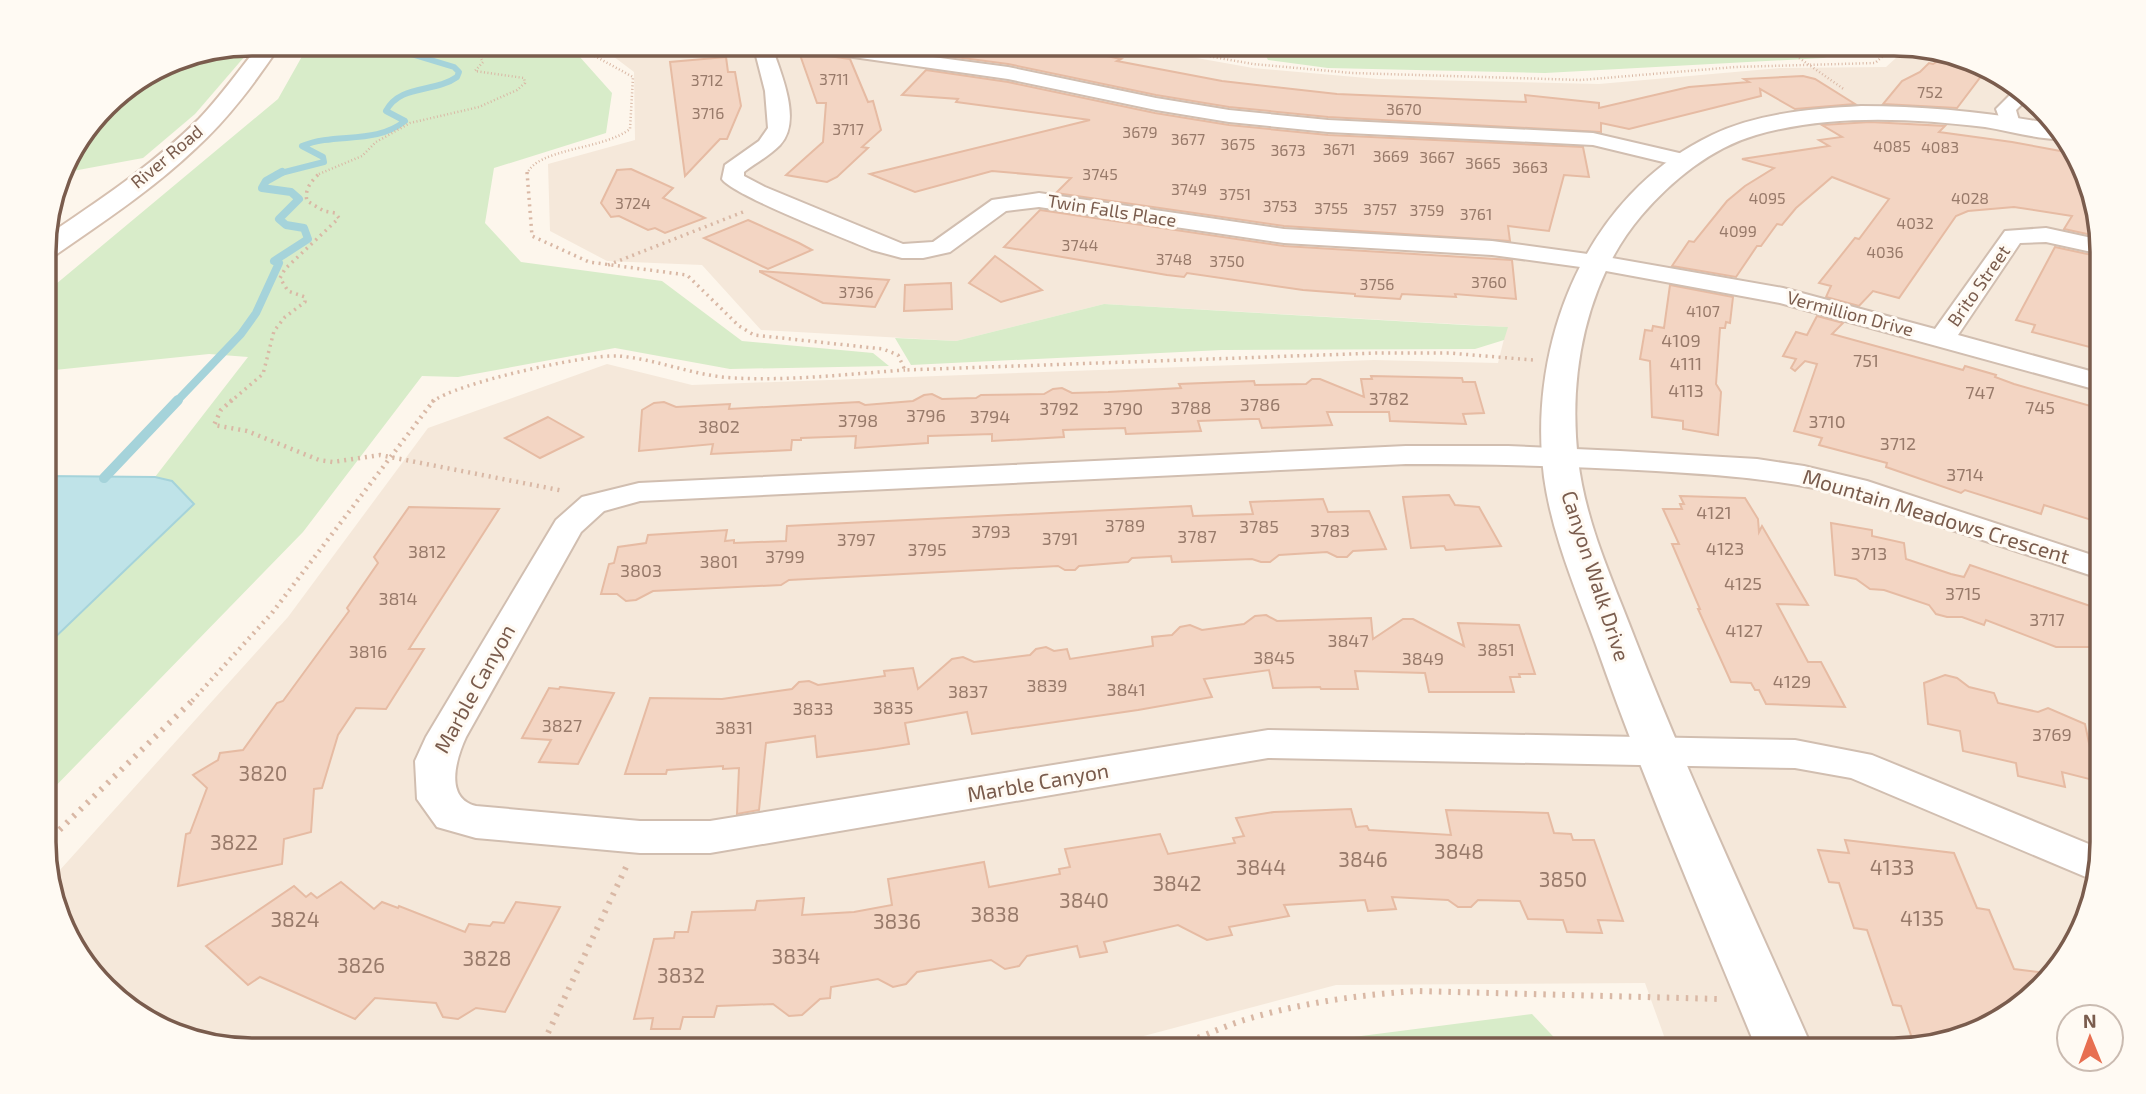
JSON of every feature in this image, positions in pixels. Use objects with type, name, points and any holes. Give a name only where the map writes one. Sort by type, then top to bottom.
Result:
[{"type":"street","name":"River Road","points":[[56,242],[139,183],[187,143],[226,103],[262,56]]},
{"type":"street","name":"Twin Falls Place","points":[[765,56],[780,130],[772,140],[736,167],[732,174],[741,185],[881,245],[902,251],[923,251],[941,247],[1000,205],[1038,200],[1284,236],[1354,242],[1500,248],[1595,262]]},
{"type":"street","points":[[884,56],[1008,73],[1156,104],[1229,116],[1352,128],[1593,139],[1684,161]]},
{"type":"street","points":[[2010,124],[2006,109],[2016,99]]},
{"type":"street","name":"Canyon Walk Drive","points":[[1780,1038],[1625,669],[1569,505],[1560,457],[1560,412],[1565,365],[1580,300],[1595,262],[1623,222],[1684,161],[1742,132],[1780,122],[1822,117],[1904,115],[2010,124],[2047,130]]},
{"type":"street","name":"Brito Street","points":[[1942,339],[2013,236],[2046,234],[2089,244]]},
{"type":"street","name":"Vermillion Drive","points":[[1595,262],[1783,296],[2090,380]]},
{"type":"street","name":"Marble Canyon","points":[[1560,457],[1393,456],[678,489],[639,492],[606,499],[585,509],[559,541],[446,737],[435,761],[438,799],[452,816],[464,819],[640,837],[710,837],[1268,744],[1659,751]]},
{"type":"street","name":"Mountain Meadows Crescent","points":[[1560,457],[1757,468],[1804,475],[1856,488],[2090,565]]},
{"type":"street","points":[[1659,751],[1794,754],[1858,765],[2088,861]]},
{"type":"path","points":[[479,56],[483,62],[475,71],[514,75],[524,78],[525,83],[517,90],[479,107],[410,123],[376,142],[362,156],[320,173],[314,179],[305,194],[307,201],[324,211],[335,213],[339,218],[318,240],[292,257],[284,270],[282,284],[288,291],[305,297],[304,302],[280,320],[269,340],[267,368],[259,379],[216,414],[214,425],[247,431],[319,460],[333,462],[373,455],[392,457],[606,499]]},
{"type":"path","points":[[595,56],[633,77],[630,129],[615,140],[543,158],[529,166],[530,233],[535,239],[584,260],[607,266],[672,271],[687,275],[739,326],[754,335],[883,349],[898,355],[905,370]]},
{"type":"path","points":[[1210,56],[1262,65],[1434,78],[1590,80],[1735,67],[1875,63],[1883,56]]},
{"type":"path","points":[[1798,56],[1810,64]]},
{"type":"path","points":[[607,266],[775,200]]},
{"type":"path","points":[[56,833],[186,705],[251,636],[392,457],[421,415],[438,397],[594,358],[616,356],[681,373],[718,378],[1377,353],[1461,354],[1565,365]]},
{"type":"path","points":[[546,1038],[640,837]]},
{"type":"path","points":[[1202,1038],[1238,1022],[1271,1013],[1343,997],[1378,993],[1416,991],[1763,999]]},
{"type":"shaded area","points":[[613,56],[1186,56],[1253,68],[1378,79],[1599,84],[1780,68],[1886,67],[1898,56],[1906,56],[1957,66],[2003,89],[2041,123],[2064,154],[2083,202],[2090,252],[2090,842],[2083,892],[2075,917],[2057,951],[2023,989],[2003,1005],[1957,1028],[1906,1038],[1665,1038],[1645,983],[1336,985],[1136,1038],[252,1038],[189,1028],[143,1005],[114,980],[82,940],[71,917],[59,871],[288,617],[428,428],[607,364],[692,385],[1374,360],[1498,363],[1507,327],[1104,304],[956,341],[761,330],[702,265],[607,261],[550,231],[548,164],[635,140],[634,72]]},
{"type":"green space","points":[[245,56],[195,114],[143,158],[74,171],[97,133],[123,105],[143,89],[177,71]]},
{"type":"green space","points":[[302,56],[579,56],[612,93],[606,133],[494,168],[485,223],[521,262],[662,281],[742,341],[873,353],[889,366],[730,369],[615,348],[458,377],[422,376],[303,532],[56,786],[56,636],[194,504],[172,481],[155,477],[248,357],[209,354],[56,370],[56,284],[278,99]]},
{"type":"green space","points":[[1266,56],[1831,56],[1545,73],[1328,68],[1268,60]]},
{"type":"green space","points":[[1104,304],[1508,327],[1504,340],[1475,349],[1222,350],[911,365],[895,338],[956,341]]},
{"type":"green space","points":[[1532,1014],[1555,1038],[1346,1038]]},
{"type":"water","points":[[56,476],[155,477],[172,481],[194,504],[56,636]]},
{"type":"building","points":[[800,56],[850,59],[868,102],[873,101],[881,130],[862,147],[868,148],[837,177],[827,182],[786,175],[823,142],[826,103],[817,103]]},
{"type":"building","points":[[948,56],[1107,56],[1121,59],[1117,61],[1222,81],[1337,94],[1526,102],[1525,95],[1599,103],[1599,108],[1689,87],[1749,82],[1744,79],[1803,76],[1815,79],[1855,104],[1795,109],[1760,89],[1761,96],[1629,129],[1601,123],[1601,132],[1328,117],[1229,107],[1156,95],[1008,64]]},
{"type":"building","points":[[726,57],[728,72],[735,72],[741,106],[727,139],[720,139],[685,176],[670,62]]},
{"type":"building","points":[[1937,61],[1957,66],[1981,76],[1957,108],[1883,104],[1902,81],[1920,72],[1929,63]]},
{"type":"building","points":[[926,70],[1008,82],[1155,113],[1229,125],[1328,135],[1583,147],[1589,177],[1564,175],[1549,231],[1508,226],[1510,241],[1284,226],[1056,193],[1071,178],[992,171],[915,192],[870,174],[1090,120],[956,102],[958,99],[902,95]]},
{"type":"building","points":[[1870,122],[1945,126],[1939,132],[2062,151],[2075,177],[2083,202],[2089,234],[2064,229],[2072,216],[2014,207],[1968,211],[1956,216],[1899,298],[1873,291],[1859,306],[1826,297],[1831,286],[1819,283],[1855,238],[1859,239],[1889,199],[1832,177],[1796,208],[1782,225],[1777,224],[1761,246],[1757,246],[1736,277],[1672,266],[1689,241],[1694,242],[1727,201],[1774,168],[1742,159],[1829,146],[1819,140],[1842,137],[1822,125]]},
{"type":"building","points":[[631,169],[673,188],[663,198],[705,218],[665,233],[655,228],[648,230],[619,216],[611,217],[601,203],[617,170]]},
{"type":"building","points":[[1040,210],[1284,246],[1512,260],[1516,299],[1455,294],[1456,297],[1402,294],[1400,299],[1355,296],[1187,273],[1184,277],[1167,275],[1004,247]]},
{"type":"building","points":[[748,220],[812,250],[768,269],[704,238]]},
{"type":"building","points":[[2055,247],[2090,255],[2090,347],[2032,332],[2035,325],[2016,320]]},
{"type":"building","points":[[995,256],[1042,290],[1001,302],[969,283]]},
{"type":"building","points":[[760,272],[889,280],[875,307],[823,303]]},
{"type":"building","points":[[951,283],[952,309],[904,311],[905,285]]},
{"type":"building","points":[[1670,285],[1733,297],[1730,323],[1726,322],[1725,328],[1720,328],[1716,384],[1721,392],[1718,435],[1683,429],[1683,421],[1652,417],[1650,361],[1640,359],[1645,330],[1652,331],[1653,326],[1664,328]]},
{"type":"building","points":[[1817,316],[1843,323],[1832,334],[1963,370],[1965,366],[1996,375],[1995,377],[2014,384],[2090,406],[2090,520],[2044,505],[2041,514],[1965,490],[1961,493],[1886,467],[1887,463],[1819,445],[1822,438],[1794,431],[1817,364],[1805,361],[1795,371],[1791,368],[1796,359],[1783,356],[1796,332],[1807,335]]},
{"type":"building","points":[[1371,376],[1462,378],[1463,382],[1475,382],[1484,413],[1463,414],[1466,424],[1390,421],[1389,412],[1327,412],[1332,425],[1262,428],[1259,419],[1251,419],[1198,421],[1201,431],[1126,434],[1125,428],[1063,430],[1064,437],[992,441],[992,434],[928,436],[928,443],[855,448],[856,436],[801,438],[792,440],[791,450],[711,454],[713,444],[639,451],[642,410],[654,403],[664,402],[676,407],[730,404],[729,409],[859,402],[865,405],[913,401],[932,394],[942,399],[976,398],[981,395],[1044,394],[1062,388],[1072,393],[1108,392],[1181,388],[1179,384],[1254,381],[1255,385],[1306,384],[1312,379],[1320,379],[1364,397],[1361,379],[1372,379]]},
{"type":"building","points":[[548,417],[583,437],[540,458],[505,438]]},
{"type":"building","points":[[1449,495],[1455,505],[1479,507],[1501,546],[1446,550],[1444,546],[1411,548],[1403,497]]},
{"type":"building","points":[[1680,496],[1745,498],[1758,519],[1759,532],[1762,526],[1808,605],[1777,604],[1808,662],[1821,662],[1845,707],[1766,704],[1759,690],[1755,690],[1751,683],[1731,682],[1672,544],[1679,544],[1663,509],[1682,509],[1680,504],[1684,504]]},
{"type":"building","points":[[1323,499],[1328,512],[1369,511],[1386,549],[1353,551],[1347,557],[1337,557],[1327,552],[1279,555],[1270,562],[1252,559],[1172,562],[1171,556],[1132,558],[1128,562],[1079,566],[1075,570],[1065,570],[1058,566],[789,580],[781,585],[653,591],[636,600],[626,601],[617,594],[601,594],[609,564],[614,563],[618,547],[646,543],[648,535],[727,530],[725,541],[734,540],[734,543],[786,541],[787,526],[1191,506],[1193,516],[1253,514],[1250,502]]},
{"type":"building","points":[[409,507],[499,509],[409,649],[424,649],[386,709],[356,708],[338,735],[322,788],[314,789],[311,832],[284,839],[282,864],[178,886],[186,834],[190,833],[207,788],[193,775],[218,760],[220,753],[243,750],[277,703],[283,701],[349,611],[347,608],[378,563],[374,557]]},
{"type":"building","points":[[1831,523],[1872,530],[1872,536],[1904,543],[1906,559],[1964,577],[1970,565],[2090,606],[2090,647],[2056,647],[1986,620],[1984,625],[1962,617],[1936,614],[1929,605],[1884,590],[1870,589],[1856,579],[1835,575]]},
{"type":"building","points":[[1266,615],[1277,621],[1371,618],[1373,639],[1403,619],[1413,619],[1464,646],[1458,623],[1519,625],[1535,674],[1510,677],[1514,692],[1429,692],[1425,673],[1355,671],[1358,689],[1321,689],[1273,688],[1269,670],[1204,679],[1212,697],[1138,710],[972,734],[967,712],[905,723],[909,744],[877,749],[817,757],[815,736],[766,743],[759,810],[737,814],[739,768],[723,769],[723,766],[667,770],[666,774],[625,774],[650,698],[722,699],[792,689],[799,682],[809,681],[818,685],[885,676],[884,671],[913,668],[918,689],[952,659],[963,657],[974,662],[991,660],[1030,655],[1036,649],[1046,647],[1054,651],[1067,649],[1070,659],[1153,646],[1152,637],[1172,635],[1180,627],[1190,625],[1202,630],[1244,624],[1255,616]]},
{"type":"building","points":[[1945,675],[1957,678],[1969,687],[1994,693],[1998,703],[2038,712],[2048,708],[2085,724],[2090,748],[2090,779],[2062,772],[2065,787],[2018,776],[2016,763],[1963,751],[1960,731],[1928,724],[1924,683]]},
{"type":"building","points":[[549,688],[614,693],[578,764],[539,762],[551,740],[522,738]]},
{"type":"building","points":[[1351,809],[1356,827],[1451,835],[1446,810],[1548,813],[1554,833],[1571,834],[1573,840],[1594,840],[1623,921],[1598,920],[1602,933],[1567,932],[1563,920],[1528,919],[1520,901],[1478,900],[1471,907],[1458,907],[1448,900],[1392,897],[1396,909],[1368,911],[1365,900],[1284,905],[1289,916],[1229,927],[1232,935],[1207,940],[1178,925],[1104,942],[1107,952],[1080,957],[1077,946],[1027,956],[1019,966],[1005,969],[991,960],[917,972],[906,984],[893,987],[878,979],[831,987],[830,998],[820,999],[802,1015],[789,1016],[773,1004],[717,1006],[714,1017],[683,1017],[680,1029],[651,1029],[653,1018],[634,1019],[654,939],[674,938],[675,932],[688,932],[692,912],[755,910],[757,901],[804,898],[802,915],[854,912],[892,905],[888,879],[984,862],[989,887],[1060,874],[1059,869],[1070,867],[1065,849],[1160,834],[1168,854],[1235,843],[1233,838],[1244,836],[1236,818],[1274,812]]},
{"type":"building","points":[[1845,840],[1954,853],[1977,908],[1989,910],[2014,969],[2040,972],[2003,1005],[1980,1018],[1957,1028],[1912,1037],[1901,1006],[1893,1005],[1867,930],[1854,928],[1839,883],[1829,882],[1818,850],[1849,853]]},
{"type":"building","points":[[341,882],[374,909],[382,902],[398,908],[399,906],[465,932],[469,924],[490,926],[493,922],[504,923],[516,902],[560,907],[505,1012],[476,1008],[458,1019],[443,1017],[436,1003],[375,998],[355,1019],[260,977],[248,985],[206,946],[294,886],[306,897],[311,893],[317,898]]},
{"type":"waterway","points":[[280,173],[324,162],[323,157],[302,146],[368,136],[393,128],[405,121],[386,111],[392,102],[409,93],[457,77],[459,72],[454,67],[418,56]]},
{"type":"waterway","points":[[176,402],[241,334],[256,313],[279,263],[274,261],[308,239],[304,228],[286,225],[279,219],[299,199],[291,192],[262,188],[266,181],[280,173]]},
{"type":"waterway","points":[[104,478],[178,400]]}]
